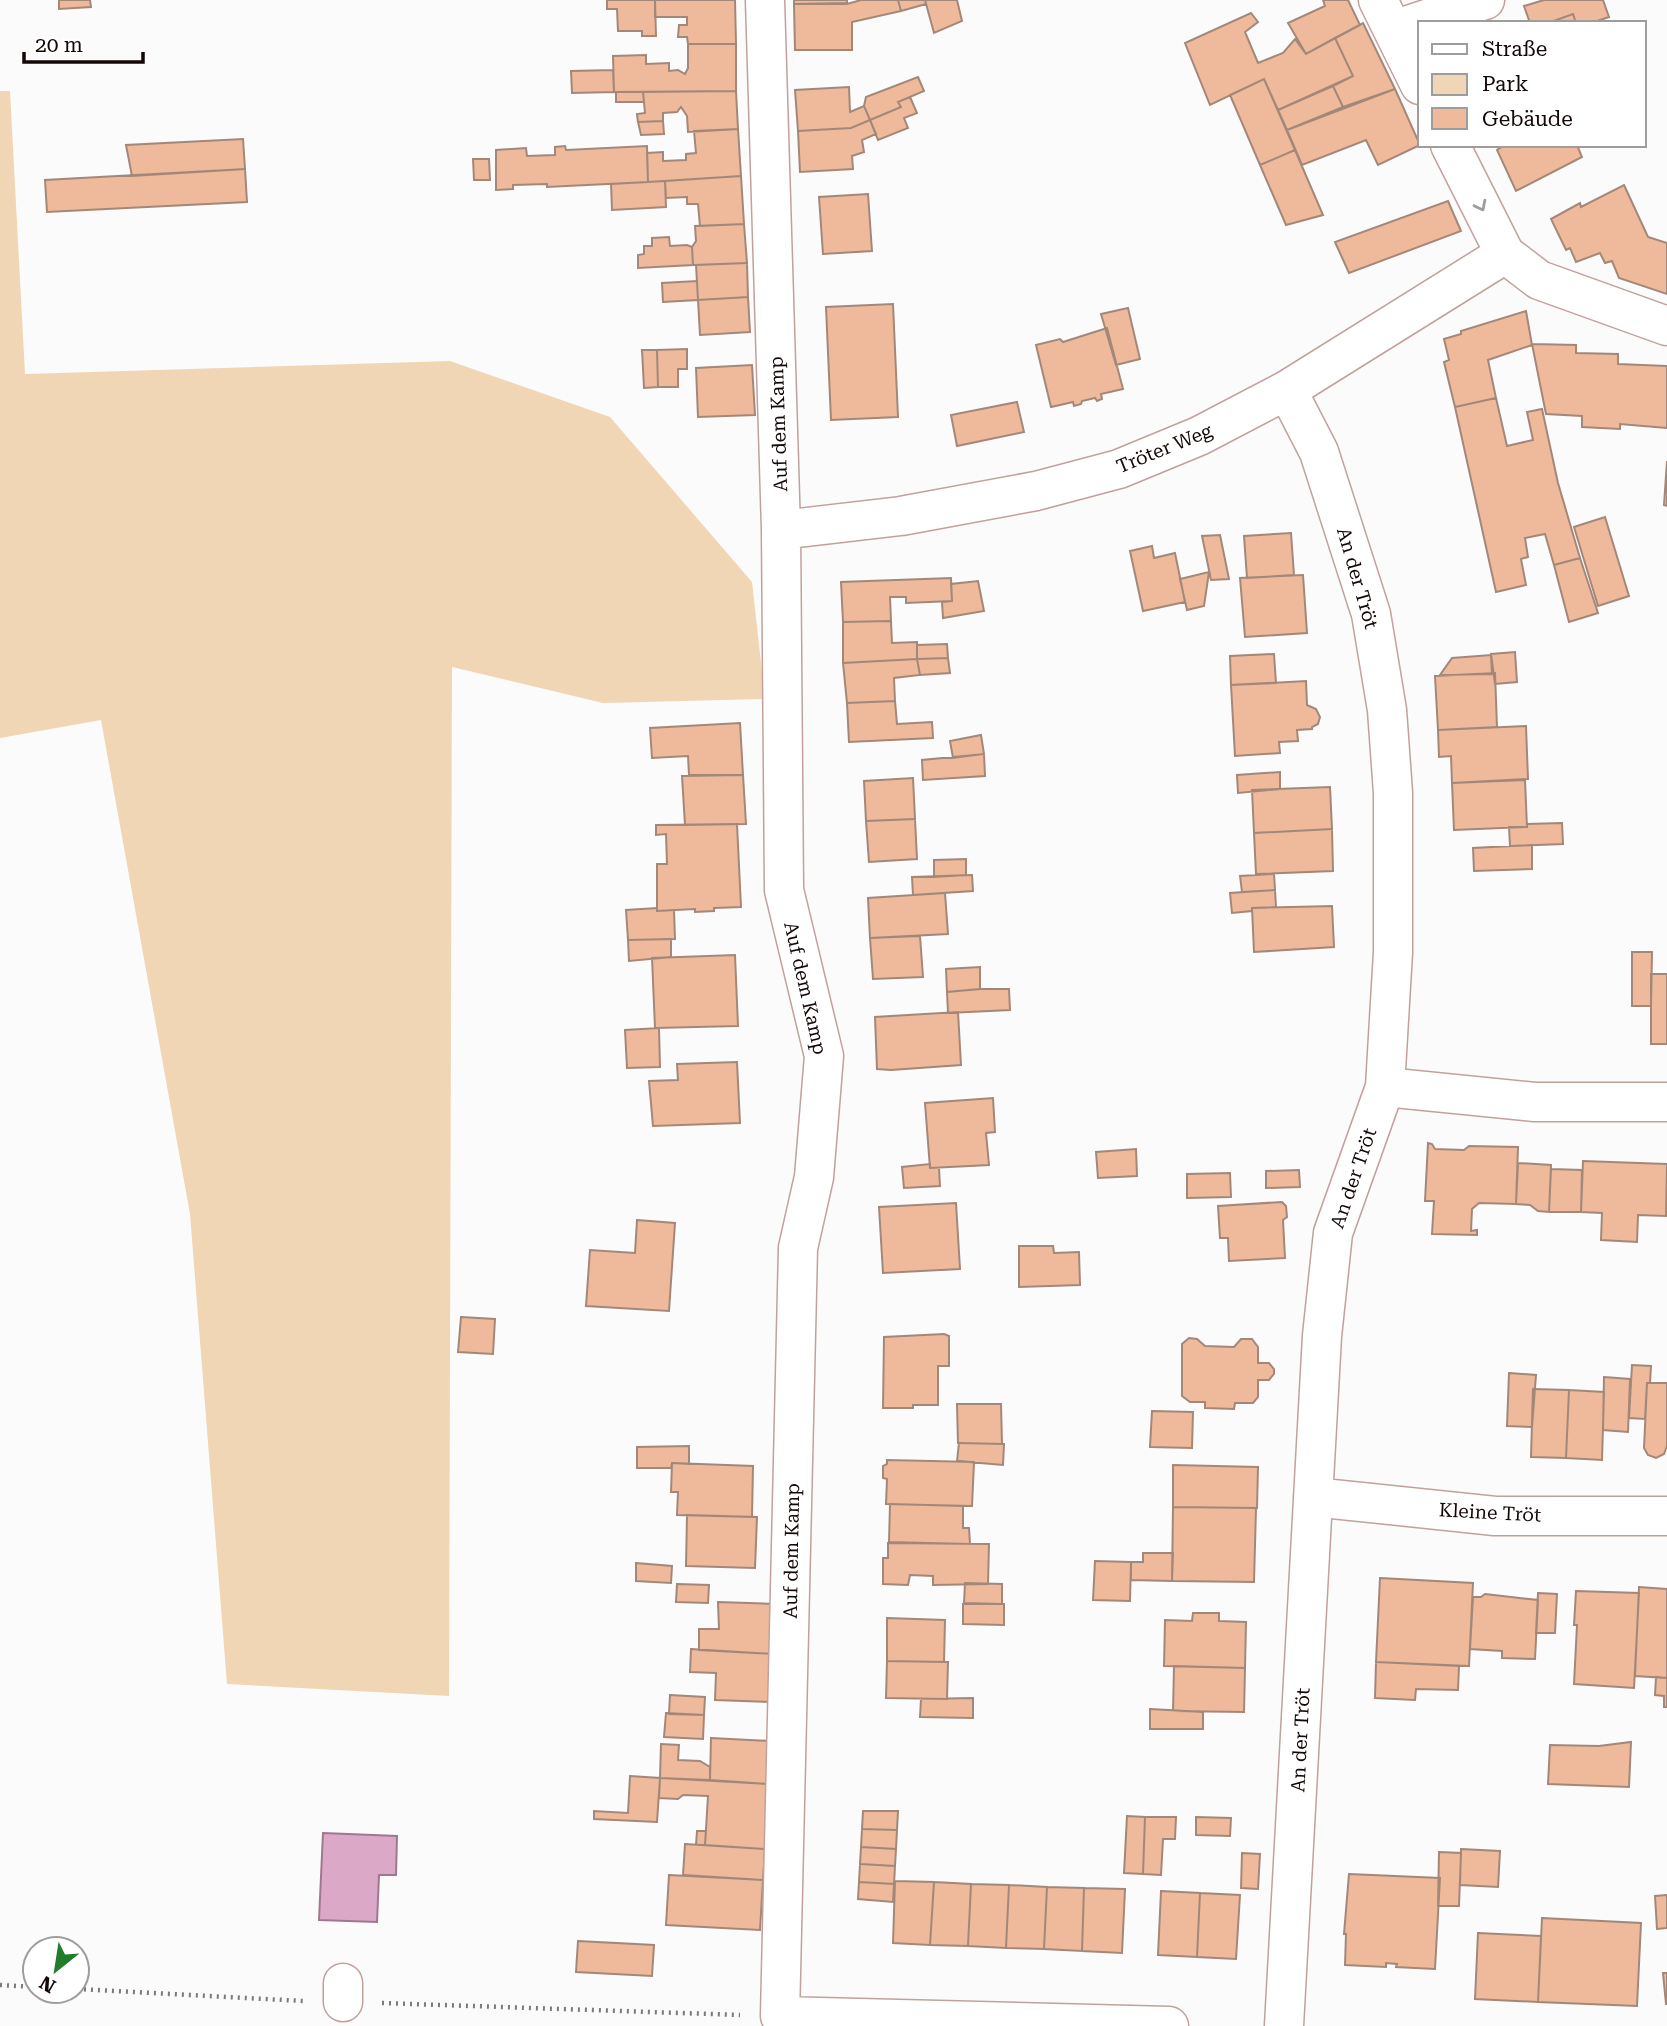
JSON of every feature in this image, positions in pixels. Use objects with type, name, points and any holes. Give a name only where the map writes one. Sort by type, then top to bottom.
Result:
[{"type":"street","name":"Auf dem Kamp","points":[[765,0],[781,530],[784,890],[824,1056],[814,1177],[799,1248],[780,2016]]},
{"type":"street","points":[[1418,81],[1385,15],[1485,0]]},
{"type":"street","points":[[1451,147],[1505,254],[1539,280],[1667,326]]},
{"type":"street","name":"Tröter Weg","points":[[781,530],[901,516],[1035,491],[1119,469],[1199,436],[1287,390],[1505,254]]},
{"type":"street","name":"An der Tröt","points":[[1284,2026],[1322,1336],[1332,1233],[1385,1087],[1393,953],[1394,793],[1387,710],[1371,614],[1319,452],[1287,390]]},
{"type":"street","points":[[1385,1087],[1535,1101],[1667,1102]]},
{"type":"street","name":"Kleine Tröt","points":[[1313,1497],[1495,1516],[1667,1517]]},
{"type":"street","points":[[780,2016],[1169,2026]]},
{"type":"path","points":[[0,1985],[21,1986]]},
{"type":"path","points":[[91,1989],[343,1992],[780,2016]]},
{"type":"green space","points":[[0,91],[10,91],[25,374],[450,361],[610,417],[752,582],[765,699],[603,703],[452,667],[449,1696],[227,1684],[190,1214],[101,720],[0,738]]},
{"type":"shaded area","points":[[323,1833],[397,1836],[396,1875],[379,1875],[377,1922],[319,1920]]},
{"type":"building","points":[[59,0],[90,0],[91,7],[59,9]]},
{"type":"building","points":[[607,0],[655,0],[656,36],[642,36],[642,31],[618,31],[617,9],[607,9]]},
{"type":"building","points":[[655,0],[735,0],[736,44],[688,44],[687,37],[678,37],[679,25],[687,25],[687,17],[655,17]]},
{"type":"building","points":[[794,0],[847,0],[847,3],[794,4]]},
{"type":"building","points":[[861,0],[898,0],[901,11],[852,22],[852,50],[795,50],[794,4],[847,4]]},
{"type":"building","points":[[898,0],[925,0],[926,4],[901,11]]},
{"type":"building","points":[[925,0],[957,0],[962,21],[934,33]]},
{"type":"building","points":[[1323,0],[1348,0],[1360,25],[1306,54],[1288,23],[1325,6]]},
{"type":"building","points":[[1544,0],[1603,0],[1609,17],[1597,21],[1575,21],[1573,14],[1554,21],[1529,21],[1524,6]]},
{"type":"building","points":[[1251,13],[1258,22],[1245,32],[1258,63],[1283,53],[1295,39],[1306,54],[1335,38],[1353,76],[1278,110],[1264,79],[1210,105],[1185,43]]},
{"type":"building","points":[[1573,14],[1575,21],[1554,21]]},
{"type":"building","points":[[1363,23],[1395,89],[1343,107],[1333,86],[1353,76],[1335,38]]},
{"type":"building","points":[[688,44],[736,44],[736,91],[614,92],[613,56],[646,55],[646,64],[669,63],[669,71],[678,70],[685,74],[688,68]]},
{"type":"building","points":[[613,70],[614,92],[572,93],[571,71]]},
{"type":"building","points":[[918,77],[924,91],[898,102],[901,107],[870,120],[864,106],[866,97]]},
{"type":"building","points":[[1264,79],[1295,150],[1260,165],[1230,95]]},
{"type":"building","points":[[1333,86],[1343,107],[1287,130],[1278,110]]},
{"type":"building","points":[[849,87],[850,112],[864,106],[870,120],[851,128],[798,131],[795,90]]},
{"type":"building","points":[[1395,89],[1418,146],[1378,165],[1366,140],[1302,165],[1287,130]]},
{"type":"building","points":[[736,91],[738,129],[688,132],[687,116],[681,107],[677,112],[663,113],[663,121],[638,122],[637,114],[645,113],[643,92]]},
{"type":"building","points":[[616,92],[643,92],[644,102],[616,102]]},
{"type":"building","points":[[910,97],[917,113],[904,118],[908,128],[878,140],[870,120],[901,107],[898,102]]},
{"type":"building","points":[[870,120],[876,134],[862,140],[864,152],[852,156],[853,169],[800,172],[798,131],[851,128]]},
{"type":"building","points":[[663,121],[664,134],[641,135],[638,122]]},
{"type":"building","points":[[738,129],[741,176],[648,182],[647,153],[663,152],[663,161],[686,160],[686,154],[696,153],[694,131]]},
{"type":"building","points":[[243,139],[245,169],[132,176],[126,145]]},
{"type":"building","points":[[565,146],[566,150],[647,146],[648,182],[547,187],[547,184],[513,185],[513,189],[496,190],[496,150],[526,148],[527,156],[555,155],[555,147]]},
{"type":"building","points":[[1502,147],[1578,147],[1582,157],[1516,191],[1497,150]]},
{"type":"building","points":[[1295,150],[1323,215],[1286,225],[1260,165]]},
{"type":"building","points":[[473,159],[489,159],[490,180],[474,180]]},
{"type":"building","points":[[245,169],[247,202],[47,212],[45,180]]},
{"type":"building","points":[[741,176],[744,224],[700,226],[698,204],[687,204],[687,197],[666,198],[665,181]]},
{"type":"building","points":[[665,181],[666,207],[612,210],[611,184]]},
{"type":"building","points":[[1624,185],[1648,237],[1667,243],[1667,294],[1619,278],[1612,261],[1605,263],[1600,253],[1576,262],[1570,248],[1566,250],[1551,219],[1580,203],[1581,207]]},
{"type":"building","points":[[868,194],[872,251],[823,254],[819,197]]},
{"type":"building","points":[[1448,201],[1461,231],[1349,273],[1335,242]]},
{"type":"building","points":[[744,224],[747,263],[693,265],[695,226]]},
{"type":"building","points":[[669,237],[670,246],[692,247],[693,265],[638,268],[638,255],[644,254],[644,246],[652,246],[652,238]]},
{"type":"building","points":[[747,263],[748,297],[698,300],[696,265]]},
{"type":"building","points":[[697,281],[698,300],[663,302],[662,283]]},
{"type":"building","points":[[748,297],[750,332],[700,335],[698,300]]},
{"type":"building","points":[[893,304],[898,417],[831,420],[826,307]]},
{"type":"building","points":[[1128,308],[1140,359],[1116,365],[1101,314]]},
{"type":"building","points":[[1526,311],[1532,345],[1488,360],[1496,398],[1455,407],[1444,362],[1449,360],[1444,339]]},
{"type":"building","points":[[1107,328],[1123,389],[1101,394],[1102,399],[1097,401],[1095,398],[1074,406],[1073,402],[1051,407],[1036,345],[1060,339],[1063,342]]},
{"type":"building","points":[[1532,344],[1576,345],[1576,353],[1618,354],[1618,364],[1667,366],[1667,428],[1620,424],[1620,429],[1582,427],[1582,416],[1546,414]]},
{"type":"building","points":[[687,349],[687,369],[678,369],[678,387],[658,387],[657,350]]},
{"type":"building","points":[[642,350],[657,350],[658,387],[644,388]]},
{"type":"building","points":[[752,365],[755,415],[698,417],[696,368]]},
{"type":"building","points":[[1496,398],[1507,446],[1533,440],[1527,412],[1542,409],[1558,483],[1580,558],[1554,565],[1545,534],[1525,538],[1528,557],[1521,559],[1526,585],[1496,592],[1455,407]]},
{"type":"building","points":[[1017,402],[1024,432],[957,446],[951,415]]},
{"type":"building","points":[[1667,461],[1667,506],[1664,505]]},
{"type":"building","points":[[1605,517],[1629,596],[1598,606],[1574,527]]},
{"type":"building","points":[[1291,533],[1294,575],[1247,578],[1244,536]]},
{"type":"building","points":[[1220,535],[1229,579],[1211,580],[1202,536]]},
{"type":"building","points":[[1152,546],[1154,558],[1175,553],[1185,602],[1143,611],[1130,551]]},
{"type":"building","points":[[1580,558],[1598,613],[1569,622],[1554,565]]},
{"type":"building","points":[[1209,572],[1204,606],[1187,610],[1180,579]]},
{"type":"building","points":[[1303,575],[1307,633],[1245,637],[1240,578]]},
{"type":"building","points":[[951,578],[952,601],[906,603],[906,597],[890,597],[891,621],[843,622],[841,582]]},
{"type":"building","points":[[978,581],[984,611],[943,618],[942,602],[952,601],[951,584]]},
{"type":"building","points":[[891,621],[892,643],[917,642],[917,659],[843,663],[843,622]]},
{"type":"building","points":[[947,644],[948,658],[917,659],[917,645]]},
{"type":"building","points":[[1515,652],[1517,682],[1495,684],[1491,654]]},
{"type":"building","points":[[1274,654],[1276,683],[1231,685],[1230,656]]},
{"type":"building","points":[[1491,655],[1492,674],[1440,675],[1452,658]]},
{"type":"building","points":[[948,658],[950,673],[920,675],[917,659]]},
{"type":"building","points":[[917,659],[920,675],[894,678],[895,701],[847,703],[843,663]]},
{"type":"building","points":[[1495,673],[1497,727],[1438,730],[1435,676]]},
{"type":"building","points":[[1306,681],[1307,705],[1316,709],[1320,717],[1318,724],[1312,729],[1297,730],[1298,741],[1279,742],[1280,753],[1235,756],[1231,685]]},
{"type":"building","points":[[895,701],[897,724],[932,722],[933,738],[849,742],[847,703]]},
{"type":"building","points":[[740,723],[743,775],[689,775],[688,756],[652,758],[650,728]]},
{"type":"building","points":[[1526,726],[1528,779],[1452,783],[1451,756],[1439,757],[1438,730]]},
{"type":"building","points":[[981,735],[984,754],[953,758],[950,741]]},
{"type":"building","points":[[984,754],[985,776],[923,780],[922,760]]},
{"type":"building","points":[[1280,772],[1280,789],[1238,793],[1237,775]]},
{"type":"building","points":[[743,775],[746,824],[685,825],[682,776]]},
{"type":"building","points":[[913,778],[915,819],[866,821],[864,781]]},
{"type":"building","points":[[1525,780],[1527,827],[1454,830],[1452,783]]},
{"type":"building","points":[[1330,787],[1332,829],[1254,833],[1252,790]]},
{"type":"building","points":[[915,819],[917,859],[869,862],[866,821]]},
{"type":"building","points":[[1562,823],[1563,844],[1510,846],[1509,827]]},
{"type":"building","points":[[737,824],[741,907],[695,912],[695,909],[657,911],[657,864],[667,864],[666,834],[656,835],[656,825]]},
{"type":"building","points":[[1332,829],[1333,871],[1256,874],[1254,833]]},
{"type":"building","points":[[1532,845],[1532,869],[1474,871],[1473,848]]},
{"type":"building","points":[[966,859],[966,875],[934,877],[934,860]]},
{"type":"building","points":[[1274,874],[1275,890],[1242,892],[1240,876]]},
{"type":"building","points":[[972,875],[973,891],[913,895],[912,877]]},
{"type":"building","points":[[1275,890],[1276,907],[1252,908],[1252,911],[1232,913],[1230,893]]},
{"type":"building","points":[[945,893],[948,934],[870,938],[868,898]]},
{"type":"building","points":[[1332,906],[1334,947],[1254,952],[1252,908]]},
{"type":"building","points":[[657,908],[657,911],[674,910],[675,939],[628,940],[626,910]]},
{"type":"building","points":[[920,936],[923,977],[873,979],[870,938]]},
{"type":"building","points":[[671,939],[671,957],[629,961],[628,940]]},
{"type":"building","points":[[1632,952],[1652,952],[1651,1006],[1632,1006]]},
{"type":"building","points":[[735,955],[738,1026],[655,1028],[652,958]]},
{"type":"building","points":[[980,967],[980,989],[947,992],[946,969]]},
{"type":"building","points":[[1651,974],[1667,974],[1667,1044],[1651,1044]]},
{"type":"building","points":[[1009,989],[1010,1010],[948,1013],[947,992]]},
{"type":"building","points":[[958,1012],[961,1065],[877,1069],[875,1017]]},
{"type":"building","points":[[659,1028],[660,1067],[627,1068],[625,1030]]},
{"type":"building","points":[[737,1062],[740,1123],[653,1126],[649,1081],[678,1080],[677,1064]]},
{"type":"building","points":[[993,1098],[995,1132],[986,1133],[989,1165],[930,1168],[925,1103]]},
{"type":"building","points":[[1428,1143],[1435,1149],[1464,1150],[1469,1146],[1518,1147],[1516,1204],[1479,1203],[1472,1209],[1471,1231],[1477,1230],[1477,1235],[1432,1234],[1434,1201],[1425,1201]]},
{"type":"building","points":[[1136,1149],[1137,1176],[1098,1178],[1096,1152]]},
{"type":"building","points":[[1583,1161],[1667,1164],[1666,1216],[1638,1215],[1637,1242],[1601,1240],[1602,1213],[1581,1212]]},
{"type":"building","points":[[1518,1163],[1551,1165],[1549,1212],[1538,1211],[1530,1205],[1516,1204]]},
{"type":"building","points":[[930,1164],[930,1168],[939,1168],[940,1186],[904,1188],[902,1167]]},
{"type":"building","points":[[1551,1169],[1582,1170],[1581,1212],[1549,1212]]},
{"type":"building","points":[[1299,1170],[1300,1187],[1266,1188],[1266,1171]]},
{"type":"building","points":[[1230,1173],[1231,1197],[1187,1198],[1187,1174]]},
{"type":"building","points":[[1282,1202],[1286,1206],[1287,1217],[1283,1220],[1285,1258],[1229,1261],[1228,1238],[1220,1238],[1218,1206]]},
{"type":"building","points":[[956,1203],[960,1269],[883,1273],[879,1207]]},
{"type":"building","points":[[637,1220],[675,1223],[669,1311],[586,1306],[590,1250],[635,1253]]},
{"type":"building","points":[[1019,1246],[1053,1246],[1054,1253],[1079,1252],[1080,1285],[1019,1287]]},
{"type":"building","points":[[461,1317],[495,1319],[493,1354],[458,1352]]},
{"type":"building","points":[[949,1336],[949,1366],[938,1366],[938,1405],[883,1408],[884,1337]]},
{"type":"building","points":[[1189,1338],[1197,1339],[1205,1346],[1234,1347],[1241,1339],[1252,1339],[1258,1347],[1258,1363],[1269,1363],[1274,1374],[1269,1380],[1258,1380],[1258,1397],[1253,1403],[1235,1403],[1234,1409],[1205,1408],[1205,1402],[1190,1402],[1182,1396],[1182,1344]]},
{"type":"building","points":[[1632,1365],[1651,1366],[1645,1419],[1629,1418]]},
{"type":"building","points":[[1509,1373],[1536,1375],[1532,1427],[1507,1426]]},
{"type":"building","points":[[1604,1377],[1630,1379],[1628,1432],[1603,1430]]},
{"type":"building","points":[[1647,1383],[1667,1383],[1667,1446],[1664,1454],[1656,1458],[1648,1455],[1644,1448]]},
{"type":"building","points":[[1533,1389],[1569,1390],[1566,1458],[1531,1457]]},
{"type":"building","points":[[1569,1390],[1604,1392],[1602,1460],[1566,1458]]},
{"type":"building","points":[[957,1404],[1001,1404],[1002,1444],[958,1443]]},
{"type":"building","points":[[1152,1411],[1193,1412],[1192,1448],[1150,1447]]},
{"type":"building","points":[[959,1443],[1004,1444],[1003,1465],[957,1461]]},
{"type":"building","points":[[689,1446],[689,1464],[672,1463],[671,1468],[637,1468],[637,1447]]},
{"type":"building","points":[[887,1460],[974,1462],[972,1506],[886,1504],[887,1479],[883,1478],[883,1466],[887,1464]]},
{"type":"building","points":[[672,1463],[753,1466],[752,1517],[677,1515],[678,1492],[671,1492]]},
{"type":"building","points":[[1173,1465],[1258,1467],[1257,1508],[1173,1507]]},
{"type":"building","points":[[890,1504],[963,1506],[963,1528],[969,1528],[970,1544],[889,1542]]},
{"type":"building","points":[[1173,1507],[1256,1508],[1254,1582],[1172,1581]]},
{"type":"building","points":[[687,1515],[757,1517],[755,1568],[686,1566]]},
{"type":"building","points":[[888,1543],[989,1544],[988,1584],[933,1585],[933,1576],[910,1575],[908,1585],[883,1584],[883,1558],[888,1558]]},
{"type":"building","points":[[1143,1553],[1173,1553],[1172,1581],[1131,1580],[1131,1562],[1143,1562]]},
{"type":"building","points":[[1095,1561],[1131,1562],[1130,1601],[1093,1600]]},
{"type":"building","points":[[636,1563],[672,1566],[671,1583],[636,1581]]},
{"type":"building","points":[[1380,1578],[1473,1583],[1469,1666],[1376,1662]]},
{"type":"building","points":[[965,1583],[1002,1584],[1002,1604],[964,1603]]},
{"type":"building","points":[[677,1584],[709,1585],[708,1603],[676,1602]]},
{"type":"building","points":[[1639,1587],[1667,1589],[1667,1678],[1635,1676]]},
{"type":"building","points":[[1576,1591],[1639,1593],[1634,1688],[1574,1684]]},
{"type":"building","points":[[1538,1593],[1557,1594],[1555,1633],[1536,1633]]},
{"type":"building","points":[[1485,1594],[1538,1600],[1535,1659],[1502,1658],[1502,1651],[1470,1649],[1473,1597]]},
{"type":"building","points":[[718,1602],[775,1604],[774,1654],[699,1650],[699,1629],[719,1629]]},
{"type":"building","points":[[963,1604],[1004,1604],[1004,1625],[963,1624]]},
{"type":"building","points":[[1193,1613],[1219,1613],[1219,1621],[1246,1622],[1245,1668],[1164,1666],[1165,1620],[1192,1621]]},
{"type":"building","points":[[887,1618],[945,1620],[944,1662],[887,1661]]},
{"type":"building","points":[[691,1649],[774,1654],[772,1702],[715,1700],[716,1673],[690,1672]]},
{"type":"building","points":[[887,1661],[948,1662],[947,1699],[886,1698]]},
{"type":"building","points":[[1376,1662],[1459,1666],[1458,1690],[1416,1689],[1415,1700],[1375,1698]]},
{"type":"building","points":[[1174,1666],[1245,1668],[1244,1712],[1173,1711]]},
{"type":"building","points":[[1656,1677],[1667,1678],[1667,1707],[1664,1707],[1664,1696],[1655,1695]]},
{"type":"building","points":[[670,1695],[705,1697],[704,1715],[669,1714]]},
{"type":"building","points":[[973,1698],[973,1718],[920,1717],[921,1699]]},
{"type":"building","points":[[1150,1709],[1203,1712],[1203,1729],[1150,1729]]},
{"type":"building","points":[[666,1713],[704,1715],[703,1739],[664,1737]]},
{"type":"building","points":[[711,1738],[770,1741],[768,1784],[710,1780]]},
{"type":"building","points":[[1631,1742],[1629,1787],[1548,1784],[1550,1745],[1599,1746]]},
{"type":"building","points":[[661,1744],[679,1745],[678,1760],[700,1761],[710,1767],[710,1780],[660,1778]]},
{"type":"building","points":[[630,1776],[660,1778],[657,1822],[594,1819],[594,1811],[628,1813]]},
{"type":"building","points":[[660,1778],[768,1784],[765,1849],[705,1845],[708,1796],[659,1798]]},
{"type":"building","points":[[863,1811],[898,1811],[897,1830],[862,1829]]},
{"type":"building","points":[[1127,1816],[1145,1817],[1143,1874],[1124,1873]]},
{"type":"building","points":[[1145,1817],[1176,1817],[1175,1839],[1163,1839],[1161,1875],[1143,1874]]},
{"type":"building","points":[[1196,1817],[1231,1818],[1230,1836],[1196,1835]]},
{"type":"building","points":[[862,1829],[897,1830],[896,1849],[861,1847]]},
{"type":"building","points":[[697,1831],[706,1831],[705,1845],[696,1845]]},
{"type":"building","points":[[685,1844],[765,1849],[763,1880],[683,1875]]},
{"type":"building","points":[[861,1847],[896,1849],[895,1866],[860,1864]]},
{"type":"building","points":[[1461,1849],[1500,1851],[1498,1887],[1460,1885]]},
{"type":"building","points":[[1439,1852],[1461,1853],[1459,1906],[1438,1906]]},
{"type":"building","points":[[1242,1853],[1260,1854],[1258,1889],[1241,1888]]},
{"type":"building","points":[[860,1864],[895,1866],[894,1884],[859,1882]]},
{"type":"building","points":[[1349,1874],[1440,1878],[1435,1969],[1396,1967],[1397,1964],[1386,1963],[1386,1967],[1345,1965],[1344,1934]]},
{"type":"building","points":[[669,1875],[763,1880],[760,1930],[666,1925]]},
{"type":"building","points":[[895,1881],[934,1882],[930,1945],[893,1943]]},
{"type":"building","points":[[859,1882],[894,1884],[893,1902],[858,1899]]},
{"type":"building","points":[[934,1882],[971,1884],[968,1946],[930,1945]]},
{"type":"building","points":[[971,1884],[1009,1885],[1006,1948],[968,1946]]},
{"type":"building","points":[[1009,1885],[1047,1887],[1044,1949],[1006,1948]]},
{"type":"building","points":[[1047,1887],[1084,1888],[1082,1951],[1044,1949]]},
{"type":"building","points":[[1084,1888],[1125,1889],[1122,1953],[1082,1951]]},
{"type":"building","points":[[1161,1891],[1200,1893],[1197,1957],[1158,1955]]},
{"type":"building","points":[[1200,1893],[1240,1895],[1236,1959],[1197,1957]]},
{"type":"building","points":[[1667,1895],[1667,1928],[1657,1929],[1655,1896]]},
{"type":"building","points":[[1542,1918],[1641,1923],[1637,2006],[1538,2002]]},
{"type":"building","points":[[1478,1933],[1541,1936],[1538,2002],[1475,1999]]},
{"type":"building","points":[[578,1941],[654,1945],[652,1976],[576,1972]]},
{"type":"building","points":[[1663,1973],[1667,1973],[1667,2004],[1666,2004]]}]
